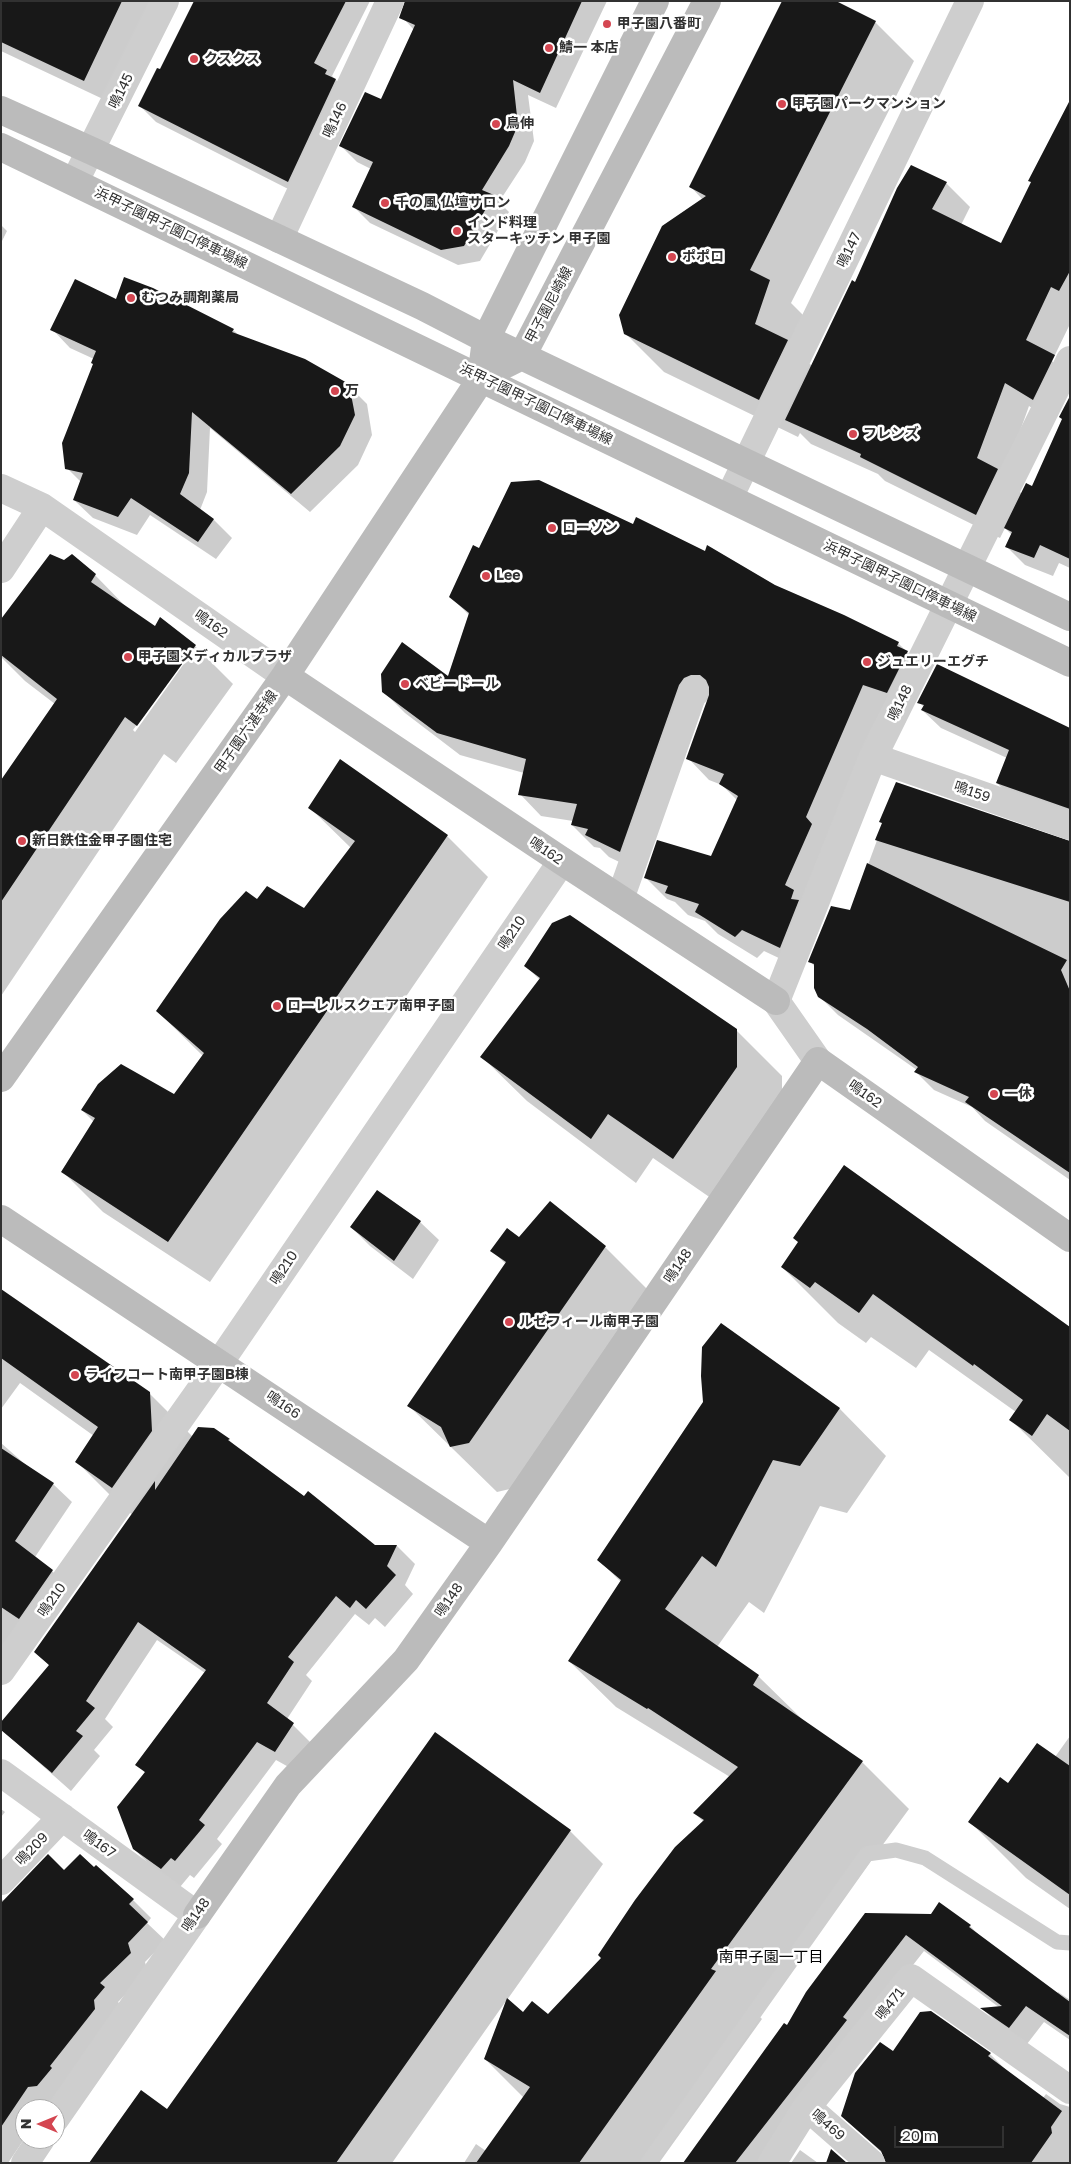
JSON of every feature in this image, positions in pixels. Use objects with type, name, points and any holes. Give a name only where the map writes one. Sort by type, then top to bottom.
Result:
[{"type":"main road","points":[[481,378],[486,339],[655,1]]},
{"type":"main road","name":"甲子園尼崎線","points":[[481,378],[522,356],[707,1]]},
{"type":"main road","points":[[1,110],[422,306],[486,339],[1070,617]]},
{"type":"main road","name":"浜甲子園甲子園口停車場線","points":[[1,147],[75,181],[1070,663]]},
{"type":"main road","name":"甲子園六湛寺線","points":[[1,1078],[284,676],[481,378]]},
{"type":"main road","name":"鳴162","points":[[284,676],[620,900],[776,1001]]},
{"type":"main road","name":"鳴162","points":[[818,1061],[1070,1238]]},
{"type":"main road","name":"鳴148","points":[[197,1915],[288,1785],[406,1660],[489,1543],[818,1061]]},
{"type":"main road","name":"鳴166","points":[[1,1219],[110,1292],[220,1362],[489,1543]]},
{"type":"street","name":"鳴145","points":[[75,181],[92,151],[165,1]]},
{"type":"street","name":"鳴146","points":[[279,239],[390,1]]},
{"type":"street","name":"鳴147","points":[[729,498],[970,1]]},
{"type":"street","name":"鳴148","points":[[776,1001],[873,757],[1070,360]]},
{"type":"street","name":"鳴162","points":[[1,488],[42,508],[284,676]]},
{"type":"street","points":[[1,568],[42,508]]},
{"type":"street","points":[[620,900],[694,690]]},
{"type":"street","name":"鳴159","points":[[873,757],[1070,826]]},
{"type":"street","name":"鳴210","points":[[1,1671],[220,1362],[562,861]]},
{"type":"street","name":"鳴162","points":[[776,1001],[818,1061]]},
{"type":"street","name":"鳴167","points":[[1,1773],[197,1915]]},
{"type":"street","name":"鳴209","points":[[1,1881],[62,1817]]},
{"type":"street","name":"鳴148","points":[[65,2105],[197,1915]]},
{"type":"street","name":"鳴471","points":[[772,2163],[807,2107],[911,1978],[1070,2090]]},
{"type":"street","name":"鳴469","points":[[807,2107],[871,2163]]},
{"type":"street","points":[[25,2163],[34,2149]]},
{"type":"lane","points":[[648,2163],[867,1854],[896,1850],[925,1858],[1057,1942],[1070,1943]]},
{"type":"building","points":[[1,1],[122,1],[84,81],[1,42]]},
{"type":"building","points":[[194,1],[346,1],[314,63],[327,70],[325,74],[336,79],[288,182],[138,106],[157,68],[160,69]]},
{"type":"building","points":[[405,1],[582,1],[540,93],[513,80],[518,125],[509,146],[482,190],[494,195],[464,246],[441,250],[352,207],[373,162],[339,146],[365,92],[381,99],[415,25],[399,18]]},
{"type":"building","points":[[782,1],[836,1],[876,21],[750,270],[770,280],[755,324],[788,340],[759,400],[624,334],[619,315],[662,226],[706,196],[689,187]]},
{"type":"building","points":[[1070,100],[1070,271],[1059,291],[1051,287],[1026,340],[1055,355],[1033,400],[1005,383],[977,458],[998,469],[976,515],[860,457],[861,454],[785,420],[852,280],[855,282],[897,188],[911,165],[947,182],[932,209],[1001,243],[1031,182],[1028,181]]},
{"type":"building","points":[[124,277],[153,288],[234,329],[232,332],[305,359],[349,384],[355,415],[340,446],[291,494],[192,412],[189,473],[180,494],[214,519],[198,542],[131,498],[118,517],[73,500],[83,473],[65,469],[62,443],[93,364],[91,363],[96,351],[50,330],[75,279],[116,299]]},
{"type":"building","points":[[1070,396],[1070,559],[1040,545],[1034,558],[1005,547],[1012,532],[1004,528],[1026,483],[1032,486],[1062,419],[1059,417]]},
{"type":"building","points":[[539,480],[633,524],[636,517],[705,551],[707,545],[775,585],[844,615],[899,642],[897,646],[908,651],[887,693],[863,685],[806,817],[812,824],[785,885],[794,890],[791,899],[799,900],[780,948],[742,930],[735,937],[695,912],[699,904],[665,893],[668,886],[644,878],[657,840],[711,856],[738,796],[719,784],[724,774],[686,759],[709,695],[709,687],[706,680],[700,675],[691,675],[684,678],[679,685],[620,852],[585,835],[588,829],[571,825],[577,804],[518,795],[526,759],[437,733],[382,692],[381,674],[402,642],[448,676],[469,613],[449,597],[473,545],[479,548],[511,482]]},
{"type":"building","points":[[50,554],[64,560],[72,554],[96,574],[91,582],[155,626],[160,617],[196,645],[137,726],[125,717],[1,902],[1,780],[57,699],[1,655],[1,619]]},
{"type":"building","points":[[937,664],[1070,728],[1070,809],[996,783],[1009,750],[921,710],[924,705],[917,703]]},
{"type":"building","name":"ローレルスクエア南甲子園","points":[[340,759],[448,835],[168,1242],[61,1172],[95,1118],[81,1110],[98,1084],[121,1064],[174,1094],[204,1053],[156,1011],[220,919],[246,891],[257,899],[267,886],[304,908],[355,841],[308,808]]},
{"type":"building","points":[[896,782],[1070,841],[1070,902],[875,840],[882,823],[879,822]]},
{"type":"building","points":[[867,863],[1067,960],[1061,970],[1070,991],[1070,1173],[965,1102],[969,1097],[914,1072],[918,1067],[867,1029],[818,997],[814,988],[814,964],[808,962],[831,906],[850,910]]},
{"type":"building","points":[[570,915],[737,1029],[737,1067],[673,1159],[608,1114],[591,1139],[480,1057],[540,978],[524,966],[552,923]]},
{"type":"building","points":[[844,1165],[1070,1327],[1070,1431],[1047,1414],[1032,1436],[1009,1420],[1023,1400],[873,1294],[859,1313],[815,1282],[810,1288],[781,1267],[798,1242],[793,1238]]},
{"type":"building","points":[[377,1190],[421,1221],[394,1261],[350,1227]]},
{"type":"building","name":"ルゼフィール南甲子園","points":[[550,1201],[606,1246],[469,1443],[450,1447],[441,1427],[407,1406],[506,1262],[490,1251],[507,1228],[519,1237]]},
{"type":"building","name":"ライフコート南甲子園B棟","points":[[1,1289],[150,1392],[152,1431],[112,1488],[75,1462],[98,1427],[1,1358]]},
{"type":"building","points":[[721,1323],[840,1408],[800,1466],[773,1460],[716,1567],[702,1556],[665,1609],[759,1675],[753,1685],[863,1761],[711,1969],[716,1971],[579,2163],[476,2163],[530,2087],[484,2059],[507,1998],[523,2012],[532,2001],[548,2014],[601,1958],[598,1955],[635,1900],[675,1847],[704,1820],[693,1813],[738,1767],[648,1708],[568,1661],[621,1580],[597,1560],[703,1402],[701,1376],[702,1347]]},
{"type":"building","points":[[198,1427],[214,1428],[304,1496],[308,1491],[375,1545],[397,1545],[387,1566],[396,1575],[366,1609],[356,1600],[350,1608],[336,1596],[288,1657],[294,1662],[267,1703],[294,1723],[275,1752],[257,1742],[199,1820],[205,1825],[175,1861],[171,1858],[161,1869],[133,1849],[117,1807],[145,1772],[135,1765],[206,1670],[138,1622],[86,1701],[95,1708],[76,1731],[83,1736],[52,1773],[1,1730],[1,1722],[49,1665],[34,1652],[155,1481],[155,1490]]},
{"type":"building","points":[[1,1448],[54,1483],[15,1541],[53,1570],[19,1619],[1,1607]]},
{"type":"building","points":[[435,1732],[571,1830],[336,2163],[89,2163],[141,2090],[167,2109]]},
{"type":"building","points":[[1037,1743],[1070,1766],[1070,1895],[968,1822],[1000,1777],[1008,1783]]},
{"type":"building","points":[[48,1854],[64,1870],[80,1854],[94,1867],[96,1865],[134,1899],[129,1904],[148,1922],[128,1943],[131,1953],[100,1983],[105,1987],[94,2000],[95,2009],[50,2066],[52,2068],[37,2086],[28,2087],[20,2099],[15,2099],[15,2106],[1,2127],[1,1903]]},
{"type":"building","points":[[939,1902],[971,1925],[969,1927],[1070,2002],[1070,2036],[1026,2006],[1009,2028],[980,2008],[1002,2006],[906,1935],[843,2017],[847,2020],[735,2163],[683,2163],[784,2023],[787,2025],[806,1992],[865,1913],[931,1914]]},
{"type":"building","points":[[931,2011],[991,2053],[988,2056],[1062,2111],[1051,2127],[1052,2133],[1031,2163],[886,2163],[881,2151],[841,2116],[855,2073],[880,2042],[893,2051],[920,2012]]},
{"type":"building","points":[[831,2149],[847,2163],[826,2163]]},
{"type":"place","name":"甲子園八番町","points":[[607,24]]},
{"type":"place","name":"鯖一 本店","points":[[549,48]]},
{"type":"place","name":"クスクス","points":[[194,59]]},
{"type":"place","name":"甲子園パークマンション","points":[[782,104]]},
{"type":"place","name":"鳥伸","points":[[496,124]]},
{"type":"place","name":"千の風 仏壇サロン","points":[[385,203]]},
{"type":"place","name":"インド料理 スターキッチン 甲子園","points":[[457,231]]},
{"type":"place","name":"ポポロ","points":[[672,257]]},
{"type":"place","name":"むつみ調剤薬局","points":[[131,298]]},
{"type":"place","name":"万","points":[[335,391]]},
{"type":"place","name":"フレンズ","points":[[853,434]]},
{"type":"place","name":"ローソン","points":[[552,528]]},
{"type":"place","name":"Lee","points":[[486,576]]},
{"type":"place","name":"甲子園メディカルプラザ","points":[[128,657]]},
{"type":"place","name":"ジュエリーエグチ","points":[[867,662]]},
{"type":"place","name":"ベビードール","points":[[405,684]]},
{"type":"place","name":"新日鉄住金甲子園住宅","points":[[22,841]]},
{"type":"place","name":"ローレルスクエア南甲子園","points":[[277,1006]]},
{"type":"place","name":"一休","points":[[994,1094]]},
{"type":"place","name":"ルゼフィール南甲子園","points":[[509,1322]]},
{"type":"place","name":"ライフコート南甲子園B棟","points":[[75,1375]]},
{"type":"district","name":"南甲子園一丁目","points":[[771,1957]]}]
